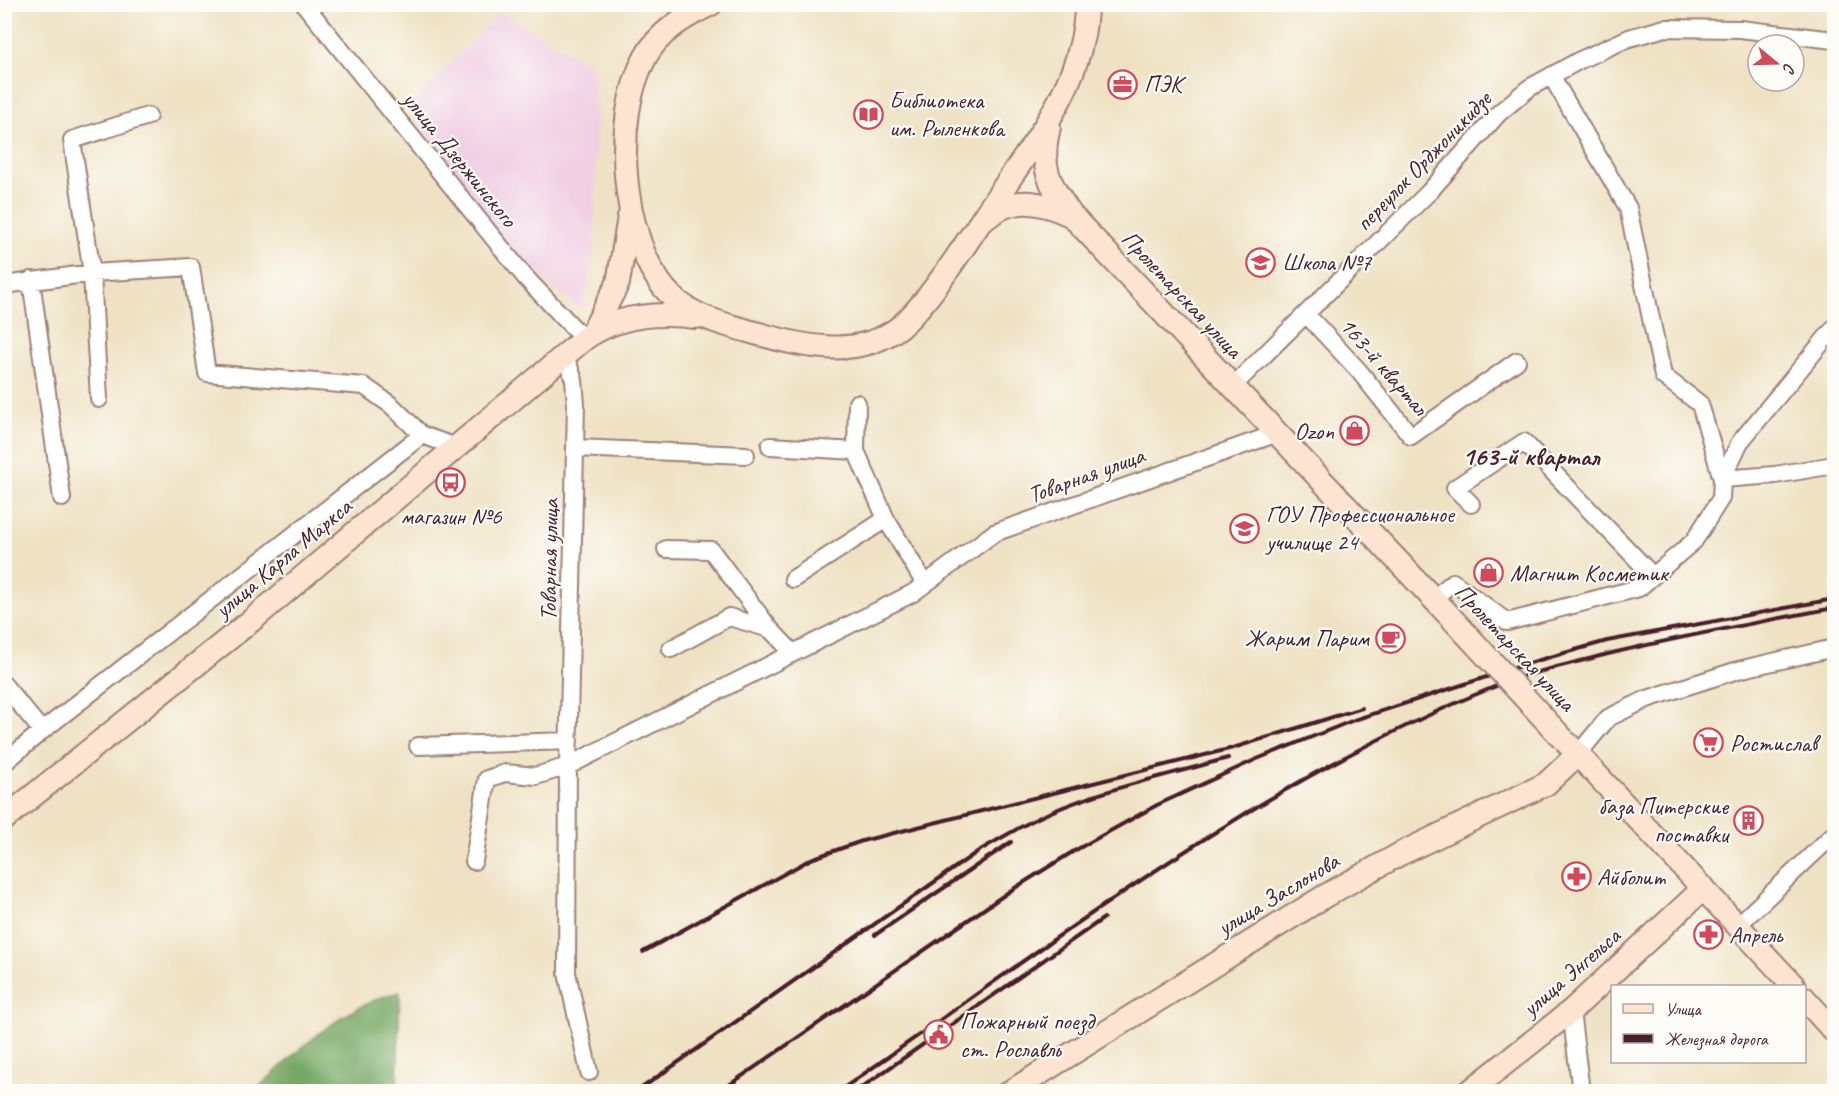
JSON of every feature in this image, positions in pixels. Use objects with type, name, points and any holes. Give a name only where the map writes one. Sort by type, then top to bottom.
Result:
[{"type":"main road","points":[[711,4],[687,16],[663,35],[646,56],[635,80],[629,103],[626,138],[630,204],[654,274],[674,299],[704,318],[813,346],[863,345],[901,326],[920,306],[1051,119],[1069,79],[1087,8]]},
{"type":"main road","name":"Пролетарская улица","points":[[1051,119],[1045,142],[1047,175],[1052,188],[1071,216],[1439,605],[1792,985]]},
{"type":"main road","name":"Пролетарская улица","points":[[979,224],[1003,206],[1027,201],[1042,203],[1071,216]]},
{"type":"main road","name":"улица Карла Маркса","points":[[588,336],[618,283],[628,233],[630,204]]},
{"type":"main road","name":"улица Карла Маркса","points":[[4,819],[252,620],[588,336],[643,315],[661,314],[704,318]]},
{"type":"main road","name":"улица Заслонова","points":[[1010,1092],[1325,896],[1400,854],[1546,784],[1571,746]]},
{"type":"main road","name":"улица Энгельса","points":[[1469,1092],[1571,1011],[1704,888]]},
{"type":"main road","points":[[1806,1000],[1834,1031]]},
{"type":"street","name":"улица Дзержинского","points":[[304,4],[525,277],[588,336]]},
{"type":"street","name":"переулок Орджоникидзе","points":[[1232,387],[1429,192],[1499,113],[1529,88],[1580,60],[1629,38],[1665,28],[1740,29],[1834,40]]},
{"type":"street","points":[[1439,605],[1453,582],[1507,622],[1639,588],[1694,541],[1721,498],[1722,479],[1700,404],[1663,376],[1628,208],[1552,77]]},
{"type":"street","points":[[99,399],[92,273],[72,140],[148,116]]},
{"type":"street","points":[[4,285],[92,273],[191,267],[207,373],[364,386],[391,405],[422,435],[456,447]]},
{"type":"street","points":[[31,280],[62,498]]},
{"type":"street","name":"163-й квартал","points":[[1306,314],[1359,371],[1412,436],[1517,361]]},
{"type":"street","points":[[1722,479],[1740,442],[1834,328]]},
{"type":"street","name":"Товарная улица","points":[[564,356],[574,381],[576,405],[568,766],[567,973],[589,1072]]},
{"type":"street","points":[[857,403],[856,451],[886,519],[925,584]]},
{"type":"street","name":"Товарная улица","points":[[474,861],[487,779],[505,773],[536,776],[568,766],[913,593],[994,533],[1275,434]]},
{"type":"street","name":"улица Карла Маркса","points":[[4,763],[422,435]]},
{"type":"street","points":[[1471,504],[1455,488],[1524,442],[1653,576]]},
{"type":"street","points":[[771,446],[856,451]]},
{"type":"street","points":[[575,448],[746,456]]},
{"type":"street","points":[[1722,479],[1774,475],[1834,465]]},
{"type":"street","points":[[793,579],[886,519]]},
{"type":"street","points":[[666,549],[711,550],[770,629],[794,653]]},
{"type":"street","points":[[671,649],[729,617],[770,629]]},
{"type":"street","points":[[1571,746],[1608,718],[1647,699],[1738,670],[1834,648]]},
{"type":"street","points":[[4,685],[42,731]]},
{"type":"street","points":[[418,746],[569,741]]},
{"type":"street","points":[[1738,925],[1834,834]]},
{"type":"street","points":[[1571,1011],[1581,1092]]},
{"type":"shaded area","points":[[500,11],[594,67],[597,148],[594,258],[582,311],[517,257],[476,212],[408,109]]},
{"type":"green space","points":[[400,992],[397,1091],[255,1091],[304,1046],[340,1019],[379,998]]},
{"type":"railway","points":[[719,1092],[1010,891],[1074,851],[1157,805],[1257,759],[1354,720],[1536,661],[1607,641],[1834,599]]},
{"type":"railway","points":[[838,1092],[1155,871],[1320,770],[1406,726],[1494,687],[1551,669],[1664,641],[1834,608]]},
{"type":"railway","points":[[643,952],[811,859],[862,841],[1233,748],[1362,708]]},
{"type":"railway","points":[[636,1092],[977,852],[1013,831],[1072,803],[1138,782],[1228,758]]},
{"type":"railway","points":[[875,935],[1011,842]]},
{"type":"railway","points":[[855,1092],[1104,918]]},
{"type":"place","name":"ПЭК","points":[[1123,84]]},
{"type":"place","name":"Библиотека им. Рыленкова","points":[[868,114]]},
{"type":"place","name":"Школа №7","points":[[1261,262]]},
{"type":"place","name":"Ozon","points":[[1355,431]]},
{"type":"place","name":"магазин №6","points":[[451,483]]},
{"type":"place","name":"ГОУ Профессиональное училище 24","points":[[1245,528]]},
{"type":"place","name":"Магнит Косметик","points":[[1489,573]]},
{"type":"place","name":"Жарим Парим","points":[[1390,638]]},
{"type":"place","name":"Ростислав","points":[[1709,743]]},
{"type":"place","name":"база Питерские поставки","points":[[1749,820]]},
{"type":"place","name":"Айболит","points":[[1576,877]]},
{"type":"place","name":"Апрель","points":[[1708,935]]},
{"type":"place","name":"Пожарный поезд ст. Рославль","points":[[939,1035]]},
{"type":"district","name":"163-й квартал","points":[[1531,456]]}]
